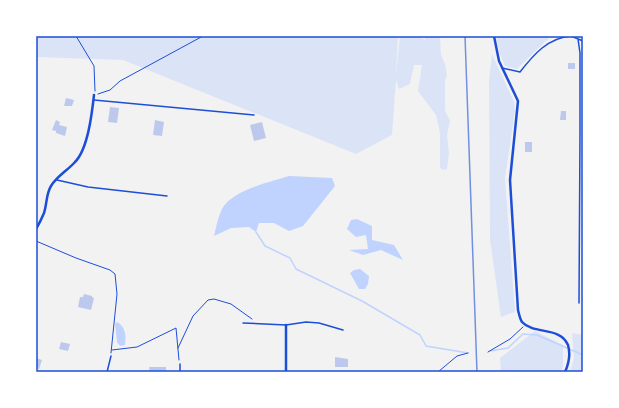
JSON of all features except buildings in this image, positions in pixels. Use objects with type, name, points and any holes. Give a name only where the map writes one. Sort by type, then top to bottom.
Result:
[{"type":"street","points":[[494,36],[495,48],[502,68],[518,101],[510,180],[518,310],[524,323],[559,334],[565,339],[570,357],[565,372]]},
{"type":"street","points":[[36,229],[44,212],[47,193],[56,179],[75,162],[80,155],[84,144],[95,94]]},
{"type":"street","points":[[286,325],[286,372]]},
{"type":"lane","points":[[502,68],[520,72],[549,42],[559,37],[571,36],[583,41]]},
{"type":"lane","points":[[578,39],[580,132],[579,303]]},
{"type":"lane","points":[[94,100],[254,115]]},
{"type":"lane","points":[[56,179],[88,186],[167,196]]},
{"type":"lane","points":[[243,323],[286,325],[306,322],[319,323],[343,330]]},
{"type":"lane","points":[[107,372],[111,356]]},
{"type":"lane","points":[[180,364],[180,372]]},
{"type":"path","points":[[76,36],[94,66],[95,94],[105,93],[115,86],[116,83],[203,36]]},
{"type":"path","points":[[36,241],[76,258],[110,270],[115,274],[117,294],[111,356]]},
{"type":"path","points":[[178,348],[193,316],[208,300],[214,299],[231,304],[252,319]]},
{"type":"path","points":[[488,352],[522,330],[524,323]]},
{"type":"path","points":[[111,350],[137,346],[176,328],[180,364]]},
{"type":"path","points":[[438,372],[458,356],[468,353]]},
{"type":"shaded area","points":[[36,36],[398,36],[396,75],[400,36],[419,36],[425,40],[425,36],[440,36],[441,55],[445,64],[447,75],[445,81],[445,110],[450,121],[447,135],[449,153],[447,169],[442,170],[440,167],[440,133],[436,115],[418,91],[422,65],[414,65],[410,84],[399,89],[396,80],[392,135],[356,154],[123,60],[36,57]]},
{"type":"shaded area","points":[[496,36],[551,36],[517,69],[505,66],[500,54]]},
{"type":"shaded area","points":[[492,54],[514,102],[515,111],[505,178],[515,312],[501,317],[490,240],[489,81]]},
{"type":"shaded area","points":[[535,331],[563,345],[563,367],[561,372],[501,372],[500,358]]},
{"type":"shaded area","points":[[572,333],[583,335],[583,372],[570,372],[574,358]]},
{"type":"water","points":[[289,176],[332,178],[335,186],[303,226],[289,231],[274,223],[259,223],[256,232],[249,227],[231,228],[214,236],[218,219],[227,202],[252,188]]},
{"type":"water","points":[[357,219],[372,226],[372,240],[394,245],[403,260],[381,250],[363,255],[349,250],[368,249],[366,235],[356,237],[347,229],[351,220]]},
{"type":"water","points":[[360,269],[369,276],[368,284],[365,289],[359,289],[350,273],[354,270]]},
{"type":"water","points":[[117,322],[124,329],[125,345],[120,346],[117,342],[115,324]]},
{"type":"waterway","points":[[256,232],[265,246],[290,258],[296,269],[362,301],[420,335],[426,346],[468,353]]},
{"type":"waterway","points":[[490,351],[508,348],[523,334],[537,335],[583,355]]},
{"type":"railway","points":[[465,36],[477,372]]}]
